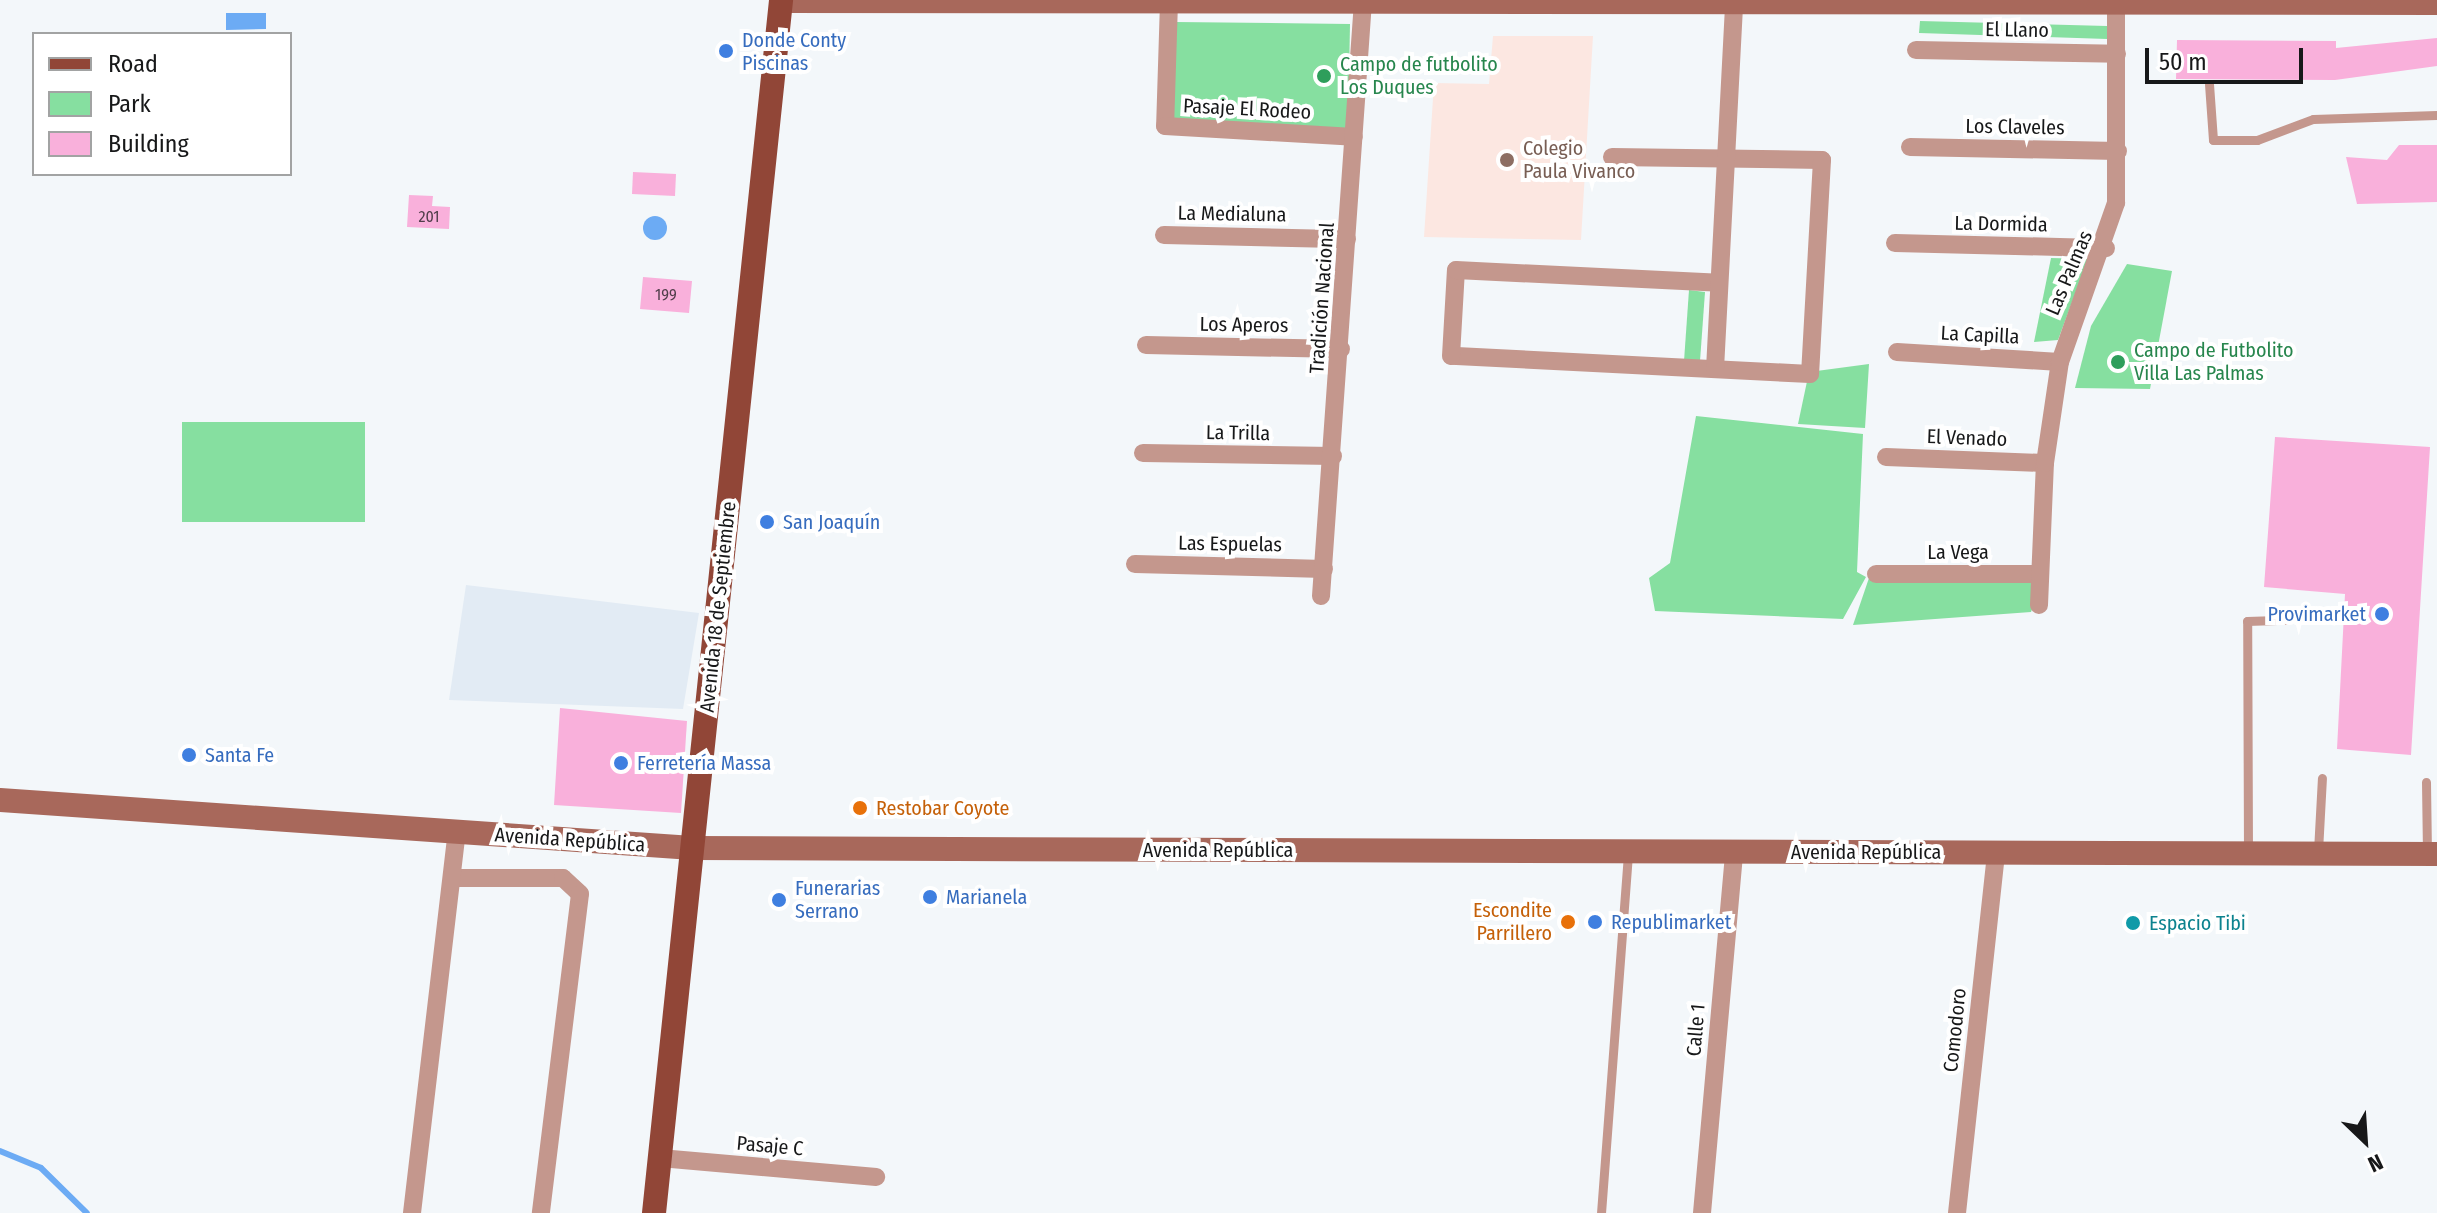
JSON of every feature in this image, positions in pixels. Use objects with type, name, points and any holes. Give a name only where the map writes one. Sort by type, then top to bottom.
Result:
[{"type":"main road","points":[[781,1],[2437,3]]},
{"type":"main road","name":"Avenida 18 de Septiembre","points":[[654,1213],[781,1]]},
{"type":"main road","name":"Avenida República","points":[[0,800],[692,848],[2432,854]]},
{"type":"street","name":"Pasaje El Rodeo","points":[[1169,2],[1165,126],[1354,137]]},
{"type":"street","name":"Tradición Nacional","points":[[1321,596],[1341,349],[1363,2]]},
{"type":"street","points":[[1715,369],[1726,156],[1747,2]]},
{"type":"street","name":"Las Palmas","points":[[2039,605],[2045,463],[2060,362],[2106,248],[2118,151],[2116,4]]},
{"type":"street","name":"El Llano","points":[[1916,50],[2117,54]]},
{"type":"street","name":"Los Claveles","points":[[1910,147],[2118,151]]},
{"type":"street","points":[[1612,157],[1726,156],[1822,160],[1810,374],[1451,356],[1456,270],[1719,283]]},
{"type":"street","name":"La Medialuna","points":[[1164,235],[1347,239]]},
{"type":"street","name":"La Dormida","points":[[1895,243],[2106,248]]},
{"type":"street","name":"Los Aperos","points":[[1146,345],[1341,349]]},
{"type":"street","name":"La Capilla","points":[[1897,352],[2060,362]]},
{"type":"street","name":"La Trilla","points":[[1143,453],[1333,456]]},
{"type":"street","name":"El Venado","points":[[1886,457],[2045,463]]},
{"type":"street","name":"Las Espuelas","points":[[1135,564],[1324,569]]},
{"type":"street","name":"La Vega","points":[[1876,574],[2040,574]]},
{"type":"street","points":[[412,1213],[455,878],[457,832]]},
{"type":"street","name":"Calle 1","points":[[1702,1213],[1734,852]]},
{"type":"street","name":"Comodoro","points":[[1957,1213],[1996,852]]},
{"type":"street","points":[[455,878],[563,878],[580,894],[541,1213]]},
{"type":"street","name":"Pasaje C","points":[[660,1158],[876,1177]]},
{"type":"lane","points":[[2209,84],[2213,140],[2257,140],[2313,119],[2437,115]]},
{"type":"lane","points":[[2248,853],[2247,621],[2285,620]]},
{"type":"lane","points":[[2318,853],[2322,778]]},
{"type":"lane","points":[[2426,782],[2432,854]]},
{"type":"lane","points":[[1601,1213],[1628,851]]},
{"type":"shaded area","name":"Colegio Paula Vivanco","points":[[1493,36],[1593,36],[1581,240],[1424,237],[1434,83],[1489,84]]},
{"type":"shaded area","points":[[466,585],[699,613],[683,709],[449,700]]},
{"type":"green space","points":[[1920,21],[2107,26],[2107,39],[1919,33]]},
{"type":"green space","points":[[1176,22],[1350,24],[1348,130],[1173,123]]},
{"type":"green space","points":[[2051,258],[2088,259],[2058,340],[2034,342]]},
{"type":"green space","points":[[2127,264],[2172,271],[2150,389],[2075,388],[2091,326]]},
{"type":"green space","points":[[1689,290],[1705,292],[1700,361],[1684,361]]},
{"type":"green space","points":[[1869,364],[1865,428],[1798,424],[1809,372]]},
{"type":"green space","points":[[1696,416],[1863,434],[1857,572],[1866,577],[1843,619],[1655,611],[1649,578],[1670,563]]},
{"type":"green space","points":[[182,422],[365,422],[365,522],[182,522]]},
{"type":"green space","points":[[1870,575],[2031,577],[2037,597],[2031,612],[1853,625]]},
{"type":"water","points":[[226,13],[266,13],[266,29],[226,30]]},
{"type":"water","points":[[655,216],[664,219],[667,228],[664,237],[655,240],[646,237],[643,228],[646,219]]},
{"type":"building","points":[[2437,38],[2437,66],[2335,80],[2176,79],[2177,40],[2336,41],[2336,48]]},
{"type":"building","points":[[2399,145],[2437,145],[2437,202],[2357,204],[2346,157],[2387,160]]},
{"type":"building","points":[[633,172],[676,174],[675,196],[632,194]]},
{"type":"building","points":[[409,195],[433,196],[432,206],[450,207],[449,229],[407,227]]},
{"type":"building","points":[[643,277],[692,281],[689,313],[640,309]]},
{"type":"building","name":"Provimarket","points":[[2275,437],[2430,447],[2411,755],[2337,749],[2345,594],[2264,587]]},
{"type":"building","name":"Ferretería Massa","points":[[560,708],[687,721],[681,813],[554,805]]},
{"type":"waterway","points":[[0,1151],[41,1168],[87,1213]]},
{"type":"place","name":"Donde Conty Piscinas","points":[[726,51]]},
{"type":"place","name":"Campo de futbolito Los Duques","points":[[1324,76]]},
{"type":"place","name":"Colegio Paula Vivanco","points":[[1507,160]]},
{"type":"place","name":"Campo de Futbolito Villa Las Palmas","points":[[2118,362]]},
{"type":"place","name":"San Joaquín","points":[[767,522]]},
{"type":"place","name":"Provimarket","points":[[2382,614]]},
{"type":"place","name":"Santa Fe","points":[[189,755]]},
{"type":"place","name":"Ferretería Massa","points":[[621,763]]},
{"type":"place","name":"Restobar Coyote","points":[[860,808]]},
{"type":"place","name":"Marianela","points":[[930,897]]},
{"type":"place","name":"Funerarias Serrano","points":[[779,900]]},
{"type":"place","name":"Escondite Parrillero","points":[[1568,922]]},
{"type":"place","name":"Republimarket","points":[[1595,922]]},
{"type":"place","name":"Espacio Tibi","points":[[2133,923]]}]
